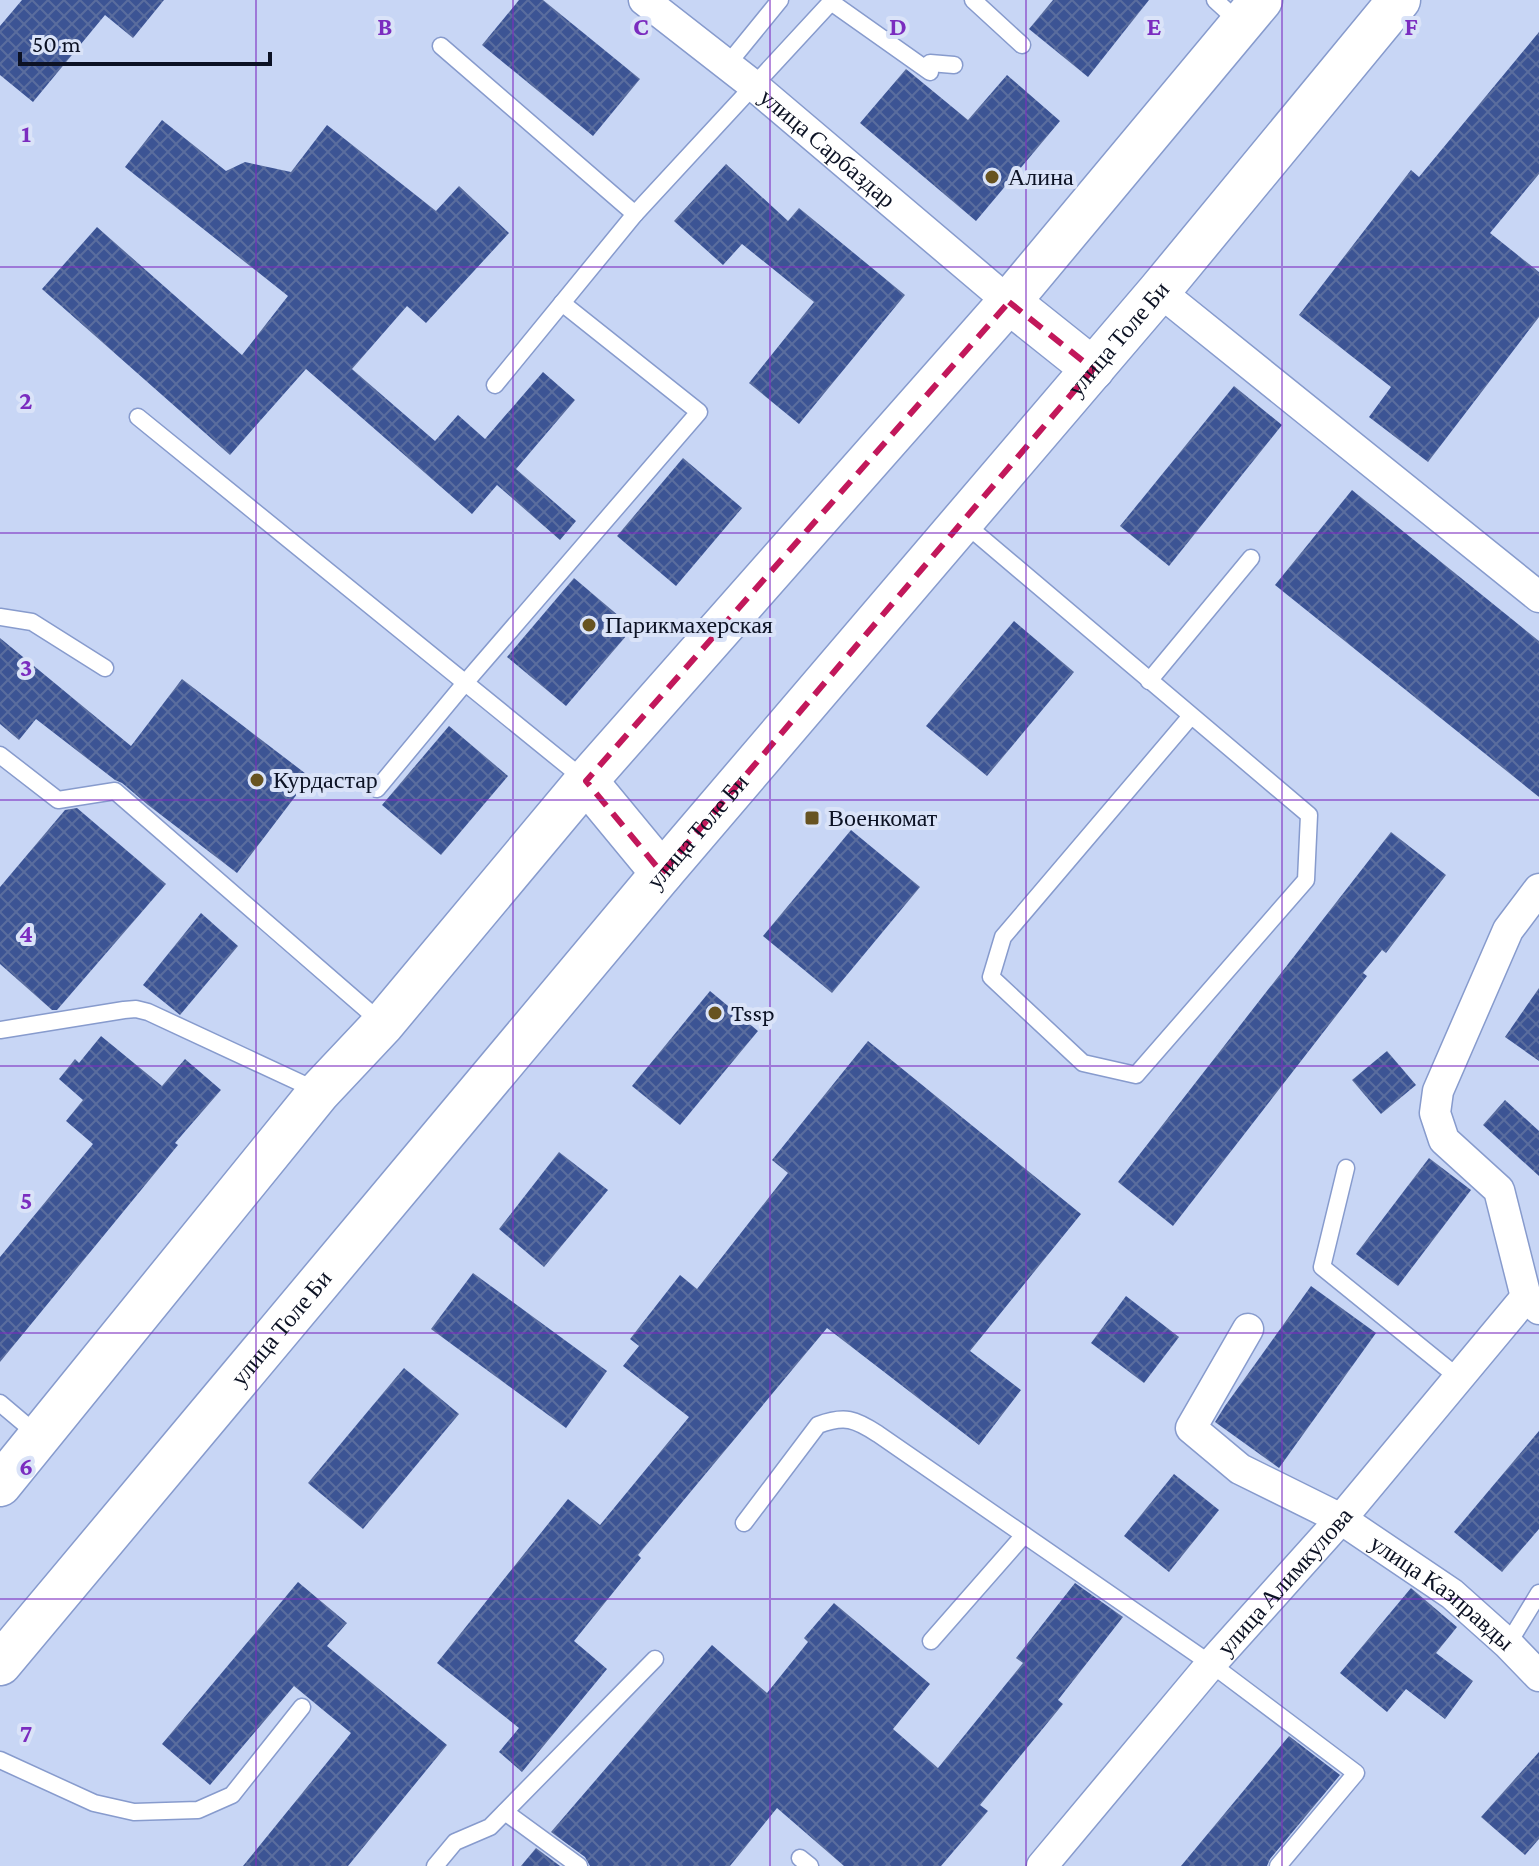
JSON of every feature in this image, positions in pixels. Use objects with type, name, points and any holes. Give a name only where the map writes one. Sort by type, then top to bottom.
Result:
[{"type":"main road","name":"улица Толе Би","points":[[0,1664],[662,873],[1159,291],[1399,0]]},
{"type":"main road","points":[[0,1485],[319,1092],[383,1024],[586,781],[1009,302],[1239,8]]},
{"type":"main road","points":[[1009,302],[1093,369]]},
{"type":"main road","points":[[586,781],[662,873]]},
{"type":"street","name":"улица Сарбаздар","points":[[644,0],[753,85],[1009,302]]},
{"type":"street","points":[[1159,291],[1539,597]]},
{"type":"street","points":[[1533,1303],[1499,1190],[1444,1140],[1435,1113],[1438,1091],[1508,930],[1539,889]]},
{"type":"street","name":"улица Алимкулова","points":[[1042,1866],[1211,1664],[1341,1519],[1459,1378],[1533,1303]]},
{"type":"street","name":"улица Казправды","points":[[1248,1329],[1191,1428],[1240,1469],[1341,1519],[1452,1594],[1539,1676]]},
{"type":"lane","points":[[727,65],[780,0]]},
{"type":"lane","points":[[973,0],[1022,45]]},
{"type":"lane","points":[[495,385],[635,214],[831,2],[930,72],[930,63],[954,65]]},
{"type":"lane","points":[[441,46],[635,214]]},
{"type":"lane","points":[[377,789],[699,412],[562,303]]},
{"type":"lane","points":[[138,417],[586,781]]},
{"type":"lane","points":[[962,522],[1309,815],[1306,880],[1136,1075],[1083,1063],[991,977],[1003,937],[1191,716]]},
{"type":"lane","points":[[1149,681],[1251,558]]},
{"type":"lane","points":[[0,617],[32,622],[105,668]]},
{"type":"lane","points":[[0,755],[58,800],[115,791],[383,1024]]},
{"type":"lane","points":[[0,1030],[136,1009],[319,1092]]},
{"type":"lane","points":[[1346,1168],[1322,1267],[1459,1378]]},
{"type":"lane","points":[[0,1403],[40,1437]]},
{"type":"lane","points":[[744,1523],[818,1425],[833,1419],[850,1419],[878,1434],[1211,1664],[1356,1773],[1278,1866]]},
{"type":"lane","points":[[931,1641],[1024,1535]]},
{"type":"lane","points":[[1508,1644],[1539,1593]]},
{"type":"lane","points":[[435,1866],[455,1842],[490,1827],[655,1659]]},
{"type":"lane","points":[[0,1760],[94,1803],[134,1812],[198,1810],[232,1795],[302,1707]]},
{"type":"lane","points":[[505,1812],[579,1866]]},
{"type":"highlighted area","points":[[1009,302],[1093,369],[662,873],[586,781]]},
{"type":"building","points":[[22,0],[164,0],[133,38],[105,15],[33,102],[0,75],[0,26]]},
{"type":"building","points":[[519,0],[543,0],[640,79],[593,136],[482,45]]},
{"type":"building","points":[[1053,0],[1149,0],[1088,77],[1029,29]]},
{"type":"building","points":[[1539,32],[1539,174],[1490,233],[1539,272],[1539,317],[1428,462],[1369,417],[1391,387],[1299,315],[1411,170],[1419,177]]},
{"type":"building","points":[[906,69],[968,120],[1007,75],[1060,121],[976,221],[860,123]]},
{"type":"building","points":[[162,120],[226,171],[245,162],[291,172],[327,125],[436,211],[459,186],[509,233],[426,323],[407,306],[352,369],[435,441],[458,415],[485,439],[543,372],[575,400],[516,469],[576,521],[560,540],[497,485],[472,514],[306,369],[230,455],[42,289],[97,227],[242,355],[288,296],[125,167]]},
{"type":"building","points":[[726,164],[788,221],[799,208],[905,295],[799,424],[749,383],[814,302],[742,244],[723,265],[674,221]]},
{"type":"building","points":[[1234,386],[1282,425],[1169,566],[1120,526]]},
{"type":"building","points":[[683,458],[742,508],[676,586],[617,536]]},
{"type":"building","points":[[1352,490],[1539,641],[1539,797],[1275,585]]},
{"type":"building","points":[[574,578],[633,628],[566,706],[507,657]]},
{"type":"building","points":[[1014,621],[1074,672],[987,776],[926,726]]},
{"type":"building","points":[[0,638],[131,746],[182,679],[310,777],[237,873],[36,719],[19,740],[0,724]]},
{"type":"building","points":[[449,726],[508,776],[441,855],[382,805]]},
{"type":"building","points":[[77,808],[166,884],[57,1010],[52,1010],[0,964],[0,887],[65,810]]},
{"type":"building","points":[[851,830],[920,887],[832,993],[763,936]]},
{"type":"building","points":[[1391,832],[1446,875],[1386,953],[1382,950],[1363,973],[1367,976],[1173,1226],[1118,1182]]},
{"type":"building","points":[[201,913],[238,946],[180,1015],[143,985]]},
{"type":"building","points":[[1539,988],[1539,1061],[1505,1037]]},
{"type":"building","points":[[710,991],[758,1031],[680,1125],[632,1086]]},
{"type":"building","points":[[101,1036],[162,1086],[185,1059],[221,1090],[0,1362],[0,1257],[93,1144],[66,1121],[83,1100],[59,1079],[75,1059],[79,1063]]},
{"type":"building","points":[[868,1041],[1081,1214],[970,1351],[1021,1390],[979,1445],[827,1328],[638,1555],[641,1558],[574,1641],[607,1669],[522,1772],[499,1752],[519,1728],[437,1663],[568,1499],[600,1525],[689,1417],[623,1366],[639,1346],[630,1339],[680,1275],[697,1289],[788,1173],[772,1160]]},
{"type":"building","points":[[1387,1051],[1416,1085],[1381,1114],[1352,1080]]},
{"type":"building","points":[[1505,1100],[1539,1131],[1539,1176],[1483,1125]]},
{"type":"building","points":[[559,1152],[608,1190],[544,1267],[499,1229]]},
{"type":"building","points":[[1429,1158],[1471,1190],[1398,1286],[1356,1254]]},
{"type":"building","points":[[473,1273],[607,1371],[566,1428],[431,1329]]},
{"type":"building","points":[[1311,1286],[1376,1333],[1279,1468],[1215,1422]]},
{"type":"building","points":[[1126,1296],[1179,1337],[1144,1383],[1091,1343]]},
{"type":"building","points":[[404,1368],[459,1414],[363,1529],[308,1483]]},
{"type":"building","points":[[1539,1431],[1539,1529],[1502,1572],[1454,1532]]},
{"type":"building","points":[[1174,1474],[1219,1510],[1169,1572],[1124,1536]]},
{"type":"building","points":[[298,1582],[347,1623],[327,1646],[447,1745],[348,1866],[243,1866],[351,1733],[294,1686],[210,1785],[162,1744]]},
{"type":"building","points":[[1075,1583],[1123,1617],[1058,1700],[1063,1704],[980,1805],[988,1811],[941,1866],[844,1866],[777,1808],[730,1866],[590,1866],[585,1857],[551,1832],[712,1645],[767,1693],[808,1642],[804,1638],[834,1603],[930,1684],[893,1729],[938,1768],[1023,1663],[1016,1658]]},
{"type":"building","points":[[1411,1588],[1457,1627],[1436,1653],[1473,1681],[1445,1719],[1406,1689],[1387,1712],[1340,1673]]},
{"type":"building","points":[[1289,1736],[1340,1775],[1267,1866],[1181,1866]]},
{"type":"building","points":[[1539,1752],[1539,1839],[1525,1855],[1481,1817]]},
{"type":"building","points":[[536,1848],[560,1866],[521,1866]]},
{"type":"place","name":"Алина","points":[[992,177]]},
{"type":"place","name":"Парикмахерская","points":[[589,625]]},
{"type":"place","name":"Курдастар","points":[[257,780]]},
{"type":"place","name":"Военкомат","points":[[812,818]]},
{"type":"place","name":"Tssp","points":[[715,1013]]}]
